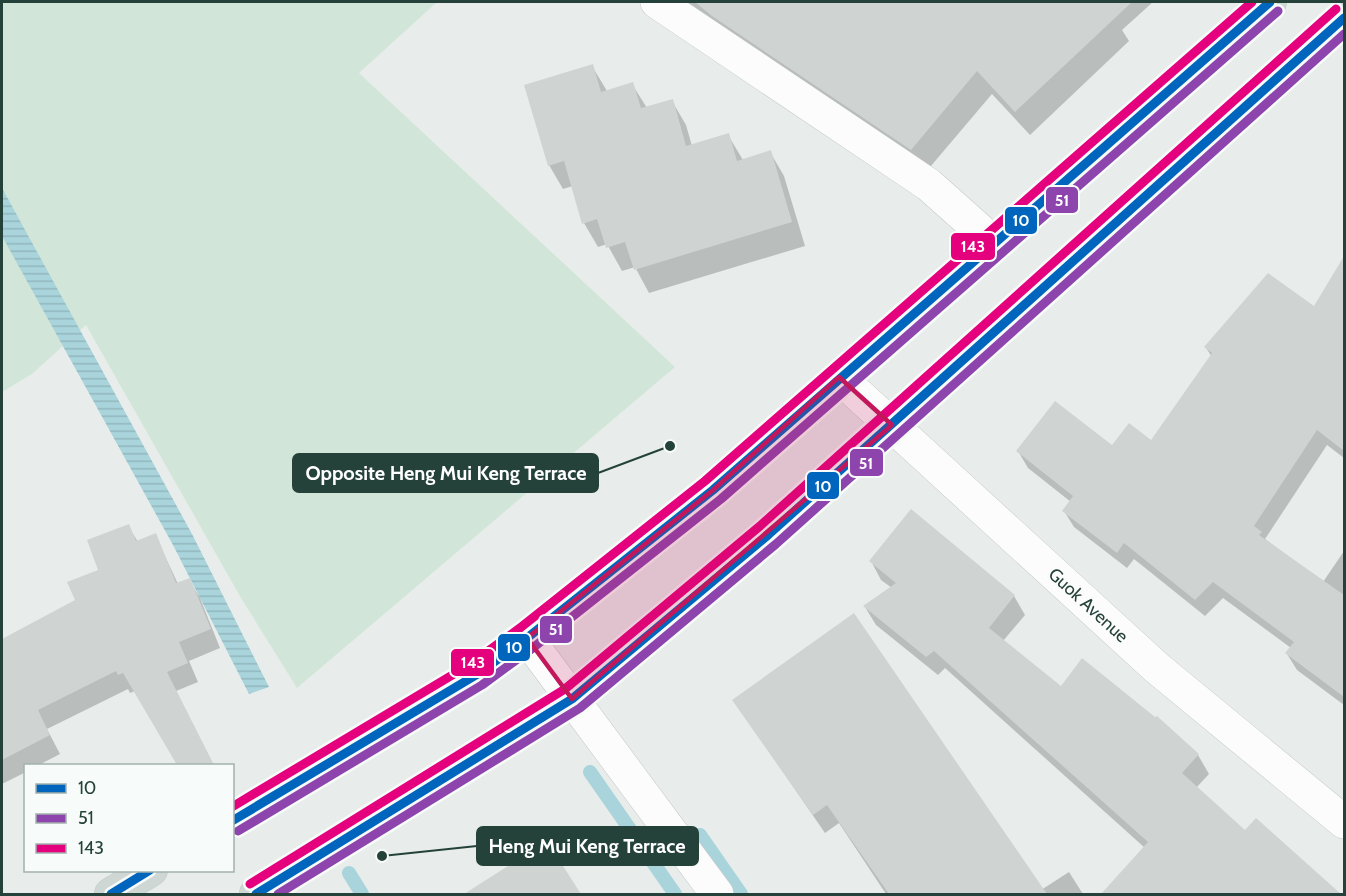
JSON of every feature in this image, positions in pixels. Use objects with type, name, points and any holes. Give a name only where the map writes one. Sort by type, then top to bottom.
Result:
[{"type":"main road","points":[[234,820],[476,675],[527,638],[713,490],[839,377],[1270,2]]},
{"type":"main road","points":[[256,894],[572,699],[768,535],[1344,18]]},
{"type":"main road","points":[[111,894],[148,872]]},
{"type":"street","points":[[657,2],[928,185],[994,243]]},
{"type":"street","name":"Guok Avenue","points":[[839,377],[1157,668],[1344,822]]},
{"type":"street","points":[[527,638],[717,894]]},
{"type":"highlighted area","points":[[839,377],[892,425],[572,699],[527,638],[713,490]]},
{"type":"green space","points":[[2,2],[437,2],[359,73],[675,367],[297,688],[241,598],[86,325],[32,374],[2,392]]},
{"type":"water","points":[[2,188],[192,534],[269,687],[249,694],[173,545],[2,236]]},
{"type":"building","points":[[695,2],[1132,2],[1015,112],[977,71],[911,150],[712,16]]},
{"type":"building","points":[[593,64],[601,92],[633,82],[641,108],[673,99],[686,146],[729,133],[737,161],[771,150],[792,222],[634,270],[625,242],[606,248],[597,219],[582,224],[564,161],[548,166],[524,85]]},
{"type":"building","points":[[1344,256],[1344,451],[1317,430],[1254,526],[1262,532],[1259,535],[1344,595],[1344,697],[1285,653],[1294,642],[1213,582],[1195,600],[1124,543],[1117,553],[1062,511],[1073,496],[1016,451],[1055,401],[1112,445],[1129,423],[1151,440],[1212,353],[1204,347],[1268,273],[1314,306]]},
{"type":"building","points":[[911,509],[1015,595],[989,628],[1061,686],[1082,658],[1155,717],[1157,716],[1199,754],[1182,773],[1245,830],[1256,818],[1341,894],[1101,894],[1148,842],[934,651],[926,657],[863,606],[896,583],[869,561]]},
{"type":"building","points":[[129,524],[136,541],[156,533],[176,583],[190,578],[211,629],[179,642],[188,663],[167,672],[213,764],[176,764],[123,673],[118,675],[116,671],[38,710],[50,735],[2,760],[2,639],[75,600],[67,582],[98,570],[87,540]]},
{"type":"building","points":[[854,613],[1047,894],[889,894],[827,805],[813,815],[732,700]]},
{"type":"building","points":[[547,841],[581,894],[464,894]]},
{"type":"waterway","points":[[590,772],[675,894]]},
{"type":"waterway","points":[[700,835],[741,894]]},
{"type":"waterway","points":[[349,873],[362,894]]},
{"type":"transit line","name":"143","points":[[234,806],[469,665],[520,628],[705,481],[1252,2]]},
{"type":"transit line","name":"10","points":[[234,820],[476,675],[527,638],[713,490],[1270,2]]},
{"type":"transit line","name":"143","points":[[250,884],[565,689],[760,526],[1336,9]]},
{"type":"transit line","name":"51","points":[[238,831],[482,685],[534,647],[721,499],[1278,11]]},
{"type":"transit line","name":"10","points":[[256,894],[572,699],[768,535],[1344,18]]},
{"type":"transit line","name":"51","points":[[278,894],[580,708],[776,544],[1344,34]]},
{"type":"transit line","name":"10","points":[[111,894],[147,872]]},
{"type":"place","name":"Opposite Heng Mui Keng Terrace","points":[[670,446]]},
{"type":"place","name":"Heng Mui Keng Terrace","points":[[382,856]]}]
